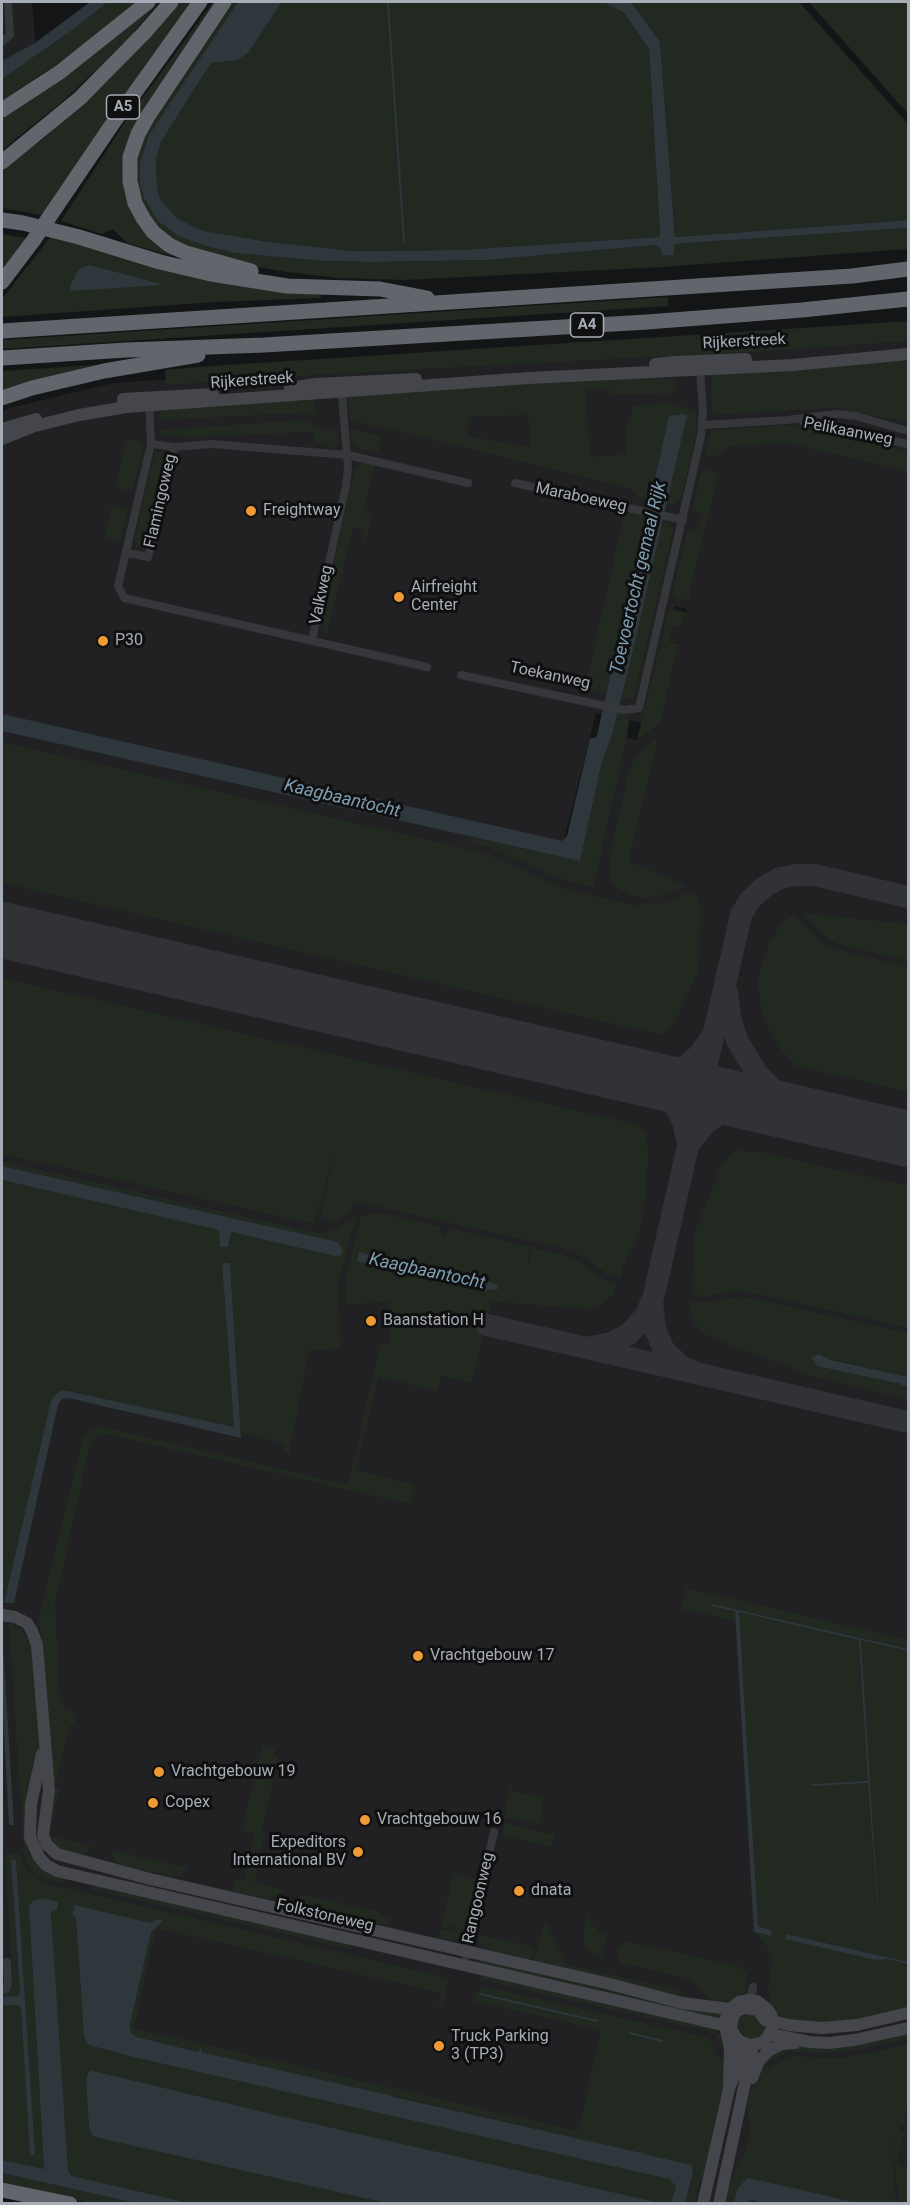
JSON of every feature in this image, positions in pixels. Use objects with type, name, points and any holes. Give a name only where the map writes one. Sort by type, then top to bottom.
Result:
[{"type":"highway","points":[[2,110],[60,72],[148,2]]},
{"type":"highway","name":"A5","points":[[2,162],[80,98],[171,2]]},
{"type":"highway","name":"A5","points":[[2,282],[200,2]]},
{"type":"highway","name":"A4","points":[[224,2],[138,134],[130,157],[130,181],[135,203],[153,232],[170,245],[186,253],[318,288]]},
{"type":"highway","name":"A4","points":[[2,220],[23,223],[211,274],[287,286],[380,289],[448,302]]},
{"type":"highway","name":"A4","points":[[2,331],[852,276],[909,269]]},
{"type":"highway","name":"A4","points":[[2,358],[658,321],[909,299]]},
{"type":"highway","name":"A4","points":[[2,398],[32,388],[104,371],[264,345]]},
{"type":"highway","points":[[2,2190],[70,2204]]},
{"type":"street","points":[[2,42],[10,35],[8,2]]},
{"type":"street","name":"Rijkerstreek","points":[[2,439],[35,426],[149,401],[909,350]]},
{"type":"street","name":"Rijkerstreek","points":[[700,365],[793,365],[909,354]]},
{"type":"street","name":"Toekanweg","points":[[461,675],[624,710],[639,708],[683,520],[702,425],[700,365]]},
{"type":"street","name":"Valkweg","points":[[118,586],[124,598],[312,640],[346,486],[348,455],[341,387]]},
{"type":"street","name":"Rijkerstreek","points":[[2,429],[88,406],[125,399],[149,401]]},
{"type":"street","name":"Flamingoweg","points":[[118,586],[151,444],[149,401]]},
{"type":"street","name":"Pelikaanweg","points":[[702,425],[848,415],[909,431]]},
{"type":"street","name":"Pelikaanweg","points":[[787,420],[823,424],[909,444]]},
{"type":"street","name":"Flamingoweg","points":[[126,553],[148,557],[175,447],[151,444]]},
{"type":"street","points":[[175,447],[212,444],[348,455],[468,483]]},
{"type":"street","name":"Maraboeweg","points":[[514,483],[683,520]]},
{"type":"street","points":[[312,640],[427,667]]},
{"type":"street","name":"Folkstoneweg","points":[[2,1616],[15,1617],[27,1623],[37,1645],[47,1762],[48,1798],[44,1835],[47,1845],[57,1854],[150,1879],[467,1951],[682,2003],[730,2009]]},
{"type":"street","name":"Folkstoneweg","points":[[44,1741],[32,1798],[30,1834],[37,1854],[51,1869],[464,1965],[728,2030]]},
{"type":"street","name":"Rangoonweg","points":[[464,1965],[494,1832]]},
{"type":"street","points":[[2,1963],[7,1962],[8,1984],[7,1988],[2,1990]]},
{"type":"street","points":[[750,2000],[753,1987]]},
{"type":"street","points":[[728,2030],[748,2044],[761,2043],[770,2034],[771,2014],[764,2005],[750,2000],[739,2002],[730,2009],[726,2016],[730,2048],[729,2089]]},
{"type":"street","points":[[728,2030],[735,2014],[745,2008],[758,2010],[765,2020],[805,2027],[833,2028],[909,2013]]},
{"type":"street","points":[[744,2093],[759,2061],[768,2051],[782,2044],[854,2040],[909,2028]]},
{"type":"street","points":[[770,2034],[810,2042]]},
{"type":"street","points":[[703,2204],[729,2089],[748,2044]]},
{"type":"street","points":[[719,2204],[744,2093],[748,2044]]},
{"type":"shaded area","points":[[2,2],[32,2],[36,51],[2,70]]},
{"type":"shaded area","points":[[108,2],[137,2],[66,58],[2,101],[2,79]]},
{"type":"shaded area","points":[[153,2],[159,2],[133,33],[98,68],[63,101],[2,150],[2,113]]},
{"type":"shaded area","points":[[180,2],[192,2],[113,110],[42,215],[2,208],[2,170],[43,139],[109,80]]},
{"type":"shaded area","points":[[213,2],[221,2],[145,115],[127,182],[173,250],[172,256],[127,243],[113,229],[102,234],[61,221],[127,119]]},
{"type":"shaded area","points":[[228,2],[239,3],[140,163],[180,237],[202,245],[235,253],[323,261],[488,260],[656,245],[661,249],[662,256],[673,255],[673,244],[908,228],[908,249],[663,267],[405,280],[337,278],[287,272],[240,264],[170,242],[138,201],[133,157],[140,135]]},
{"type":"shaded area","points":[[282,2],[603,2],[623,12],[649,49],[660,234],[658,237],[458,250],[352,251],[304,247],[216,234],[178,219],[160,199],[157,187],[156,160],[161,142],[211,63],[238,60],[249,52]]},
{"type":"shaded area","points":[[631,2],[799,2],[908,124],[908,220],[675,237],[660,42]]},
{"type":"shaded area","points":[[809,2],[908,2],[908,114]]},
{"type":"shaded area","points":[[2,234],[26,238],[2,271]]},
{"type":"shaded area","points":[[52,235],[321,293],[321,298],[216,302],[2,317],[2,299]]},
{"type":"shaded area","points":[[668,297],[668,306],[2,349],[2,340]]},
{"type":"shaded area","points":[[908,321],[908,341],[166,385],[165,370],[196,367]]},
{"type":"shaded area","points":[[908,331],[908,2203],[189,2204],[2,2160],[2,1180],[338,1242],[2,1166],[2,730],[573,856],[602,733],[637,740],[660,724],[679,643],[669,641],[673,625],[682,628],[687,609],[675,606],[645,724],[596,713],[563,843],[2,716],[2,411],[114,383]]},
{"type":"shaded area","points":[[908,358],[908,422],[835,408],[727,414],[715,414],[712,411],[711,370]]},
{"type":"shaded area","points":[[96,365],[96,367],[2,392],[2,371]]},
{"type":"shaded area","points":[[642,377],[675,380],[676,393],[610,395],[609,388],[586,390],[590,457],[626,454],[626,423],[631,422],[632,406],[668,403],[696,410],[696,434],[680,500],[673,505],[666,505],[686,415],[669,417],[649,501],[637,498],[636,493],[629,488],[350,420],[349,395]],"holes":[[[528,415],[530,443],[528,447],[467,436],[469,417]]]},
{"type":"shaded area","points":[[256,401],[314,401],[316,417],[304,413],[158,420],[163,409]]},
{"type":"shaded area","points":[[303,420],[326,431],[337,431],[339,441],[336,448],[330,449],[328,443],[315,443],[312,432],[195,437],[160,435],[159,430]]},
{"type":"shaded area","points":[[795,425],[908,451],[908,471],[786,443],[729,446],[720,456],[705,455],[711,430]]},
{"type":"shaded area","points":[[350,428],[382,436],[378,453],[360,449],[354,445]]},
{"type":"shaded area","points":[[126,438],[144,444],[134,488],[129,491],[115,487]]},
{"type":"shaded area","points":[[155,451],[169,454],[147,548],[138,547],[134,540]]},
{"type":"shaded area","points":[[363,462],[375,464],[364,513],[372,515],[365,545],[361,545],[364,529],[353,527],[327,636],[320,626],[354,472]]},
{"type":"shaded area","points":[[706,468],[715,471],[718,476],[688,601],[673,596],[673,589],[687,533],[698,529],[701,516],[693,507],[701,472]]},
{"type":"shaded area","points":[[112,504],[128,509],[120,542],[104,538]]},
{"type":"shaded area","points":[[625,511],[646,516],[606,694],[593,691],[587,685],[587,679]]},
{"type":"shaded area","points":[[662,520],[671,526],[673,532],[634,697],[621,698]]},
{"type":"shaded area","points":[[669,609],[686,612],[682,628],[673,626],[669,641],[679,644],[660,724],[637,740]]},
{"type":"shaded area","points":[[618,712],[630,715],[627,738],[593,888],[558,878],[494,849],[469,843],[471,837],[580,861],[602,761]]},
{"type":"shaded area","points":[[658,738],[629,861],[686,886],[659,896],[645,898],[631,896],[616,887],[610,879],[610,856],[629,769],[638,753]]},
{"type":"shaded area","points":[[2,742],[486,853],[562,888],[632,905],[661,903],[693,891],[699,900],[701,909],[699,969],[676,1021],[669,1030],[661,1035],[2,883]]},
{"type":"shaded area","points":[[801,913],[908,924],[908,961],[837,944],[822,934]]},
{"type":"shaded area","points":[[794,915],[821,941],[835,949],[908,967],[908,1092],[797,1066],[776,1044],[762,1014],[759,973],[770,941],[783,922]]},
{"type":"shaded area","points":[[2,978],[639,1125],[645,1132],[647,1148],[649,1148],[644,1212],[642,1212],[644,1220],[635,1236],[630,1256],[628,1255],[625,1263],[622,1262],[624,1265],[620,1279],[566,1249],[353,1201],[352,1210],[329,1224],[327,1218],[320,1216],[334,1151],[314,1224],[2,1154]]},
{"type":"shaded area","points":[[740,1147],[742,1150],[755,1153],[757,1151],[908,1186],[908,1328],[748,1292],[729,1292],[709,1296],[691,1295],[695,1232],[721,1167],[728,1156]]},
{"type":"shaded area","points":[[2,1161],[317,1233],[329,1232],[356,1218],[338,1284],[341,1348],[309,1351],[289,1454],[285,1452],[283,1443],[241,1433],[230,1263],[222,1263],[234,1427],[68,1391],[61,1391],[55,1395],[51,1401],[4,1603],[2,1603],[2,1180],[220,1230],[221,1247],[230,1232],[339,1257],[338,1242],[2,1166]]},
{"type":"shaded area","points":[[380,1213],[441,1227],[439,1234],[445,1237],[447,1228],[530,1247],[527,1261],[529,1262],[533,1248],[567,1256],[604,1280],[618,1284],[613,1296],[610,1296],[604,1304],[591,1309],[491,1302],[472,1383],[441,1376],[437,1391],[378,1377],[356,1470],[415,1485],[410,1504],[110,1435],[102,1434],[94,1438],[90,1445],[55,1604],[60,1700],[64,1707],[75,1711],[76,1714],[74,1725],[70,1725],[56,1784],[51,1785],[41,1631],[38,1622],[83,1436],[91,1428],[104,1427],[348,1485],[380,1345],[391,1343],[388,1302],[346,1305],[346,1279],[361,1216]],"holes":[[[359,1252],[494,1284],[497,1289],[485,1290],[357,1261]]]},
{"type":"shaded area","points":[[747,1297],[908,1333],[908,1377],[831,1359],[819,1354],[811,1360],[818,1365],[908,1386],[908,1399],[808,1375],[707,1336],[694,1323],[690,1313],[691,1301],[710,1302]]},
{"type":"shaded area","points":[[686,1588],[908,1640],[908,1649],[712,1604],[712,1606],[735,1611],[736,1621],[681,1609]]},
{"type":"shaded area","points":[[739,1612],[859,1640],[868,1781],[812,1784],[812,1786],[868,1783],[878,1942],[861,1640],[908,1651],[908,1962],[787,1934],[786,1939],[875,1960],[888,1959],[908,1964],[908,2009],[837,2024],[799,2022],[783,2017],[770,2005],[768,1986],[772,1959],[767,1947],[754,1932],[771,1935],[771,1931],[758,1926]]},
{"type":"shaded area","points":[[9,1623],[22,1630],[33,1651],[39,1750],[28,1838],[65,1878],[64,1884],[38,1876],[29,1868],[24,1856]]},
{"type":"shaded area","points":[[262,1745],[275,1748],[274,1756],[279,1757],[261,1834],[265,1835],[254,1882],[284,1890],[278,1896],[268,1899],[232,1891],[235,1879],[244,1881],[254,1833],[242,1830]]},
{"type":"shaded area","points":[[509,1786],[512,1791],[544,1797],[540,1825],[505,1817]]},
{"type":"shaded area","points":[[60,1787],[49,1836],[92,1846],[89,1851],[79,1856],[61,1853],[48,1837],[51,1789]]},
{"type":"shaded area","points":[[505,1823],[555,1835],[552,1847],[504,1836],[502,1834]]},
{"type":"shaded area","points":[[110,1850],[188,1868],[182,1875],[173,1877],[122,1865],[114,1860]]},
{"type":"shaded area","points":[[19,1853],[28,1872],[44,1883],[449,1978],[442,2011],[438,2010],[441,1993],[156,1928],[134,2028],[578,2131],[601,2030],[473,2001],[475,1992],[481,1990],[482,1986],[709,2038],[717,2055],[727,2061],[722,2102],[707,2165],[694,2203],[685,2203],[694,2171],[692,2165],[644,2154],[644,2152],[390,2095],[389,2092],[388,2095],[201,2052],[200,2048],[199,2052],[137,2037],[131,2033],[130,2025],[151,1932],[163,1922],[159,1919],[152,1923],[75,1905],[72,1914],[76,1918],[84,2037],[89,2045],[669,2179],[676,2186],[673,2200],[671,2203],[660,2203],[276,2115],[92,2070],[86,2073],[86,2077],[89,2128],[95,2137],[386,2203],[189,2203],[72,2176],[68,2171],[61,2073],[51,1913],[53,1910],[29,1907],[44,2170],[2,2160],[2,2005],[21,2007],[30,2155],[35,2155],[16,1860],[11,1861],[20,1993],[17,1996],[2,1997],[2,1992],[9,1991],[13,1986],[5,1854]]},
{"type":"shaded area","points":[[453,1873],[474,1878],[473,1883],[477,1889],[468,1927],[465,1927],[458,1938],[450,1940],[438,1938],[440,1929],[452,1931],[456,1927],[450,1924],[448,1928],[441,1927]]},
{"type":"shaded area","points":[[94,1884],[352,1943],[351,1949],[93,1890]]},
{"type":"shaded area","points":[[300,1894],[380,1912],[380,1915],[393,1918],[388,1924],[382,1925],[313,1909],[303,1903]]},
{"type":"shaded area","points":[[589,1905],[589,1917],[593,1925],[608,1936],[603,1947],[603,1959],[591,1954],[583,1941]]},
{"type":"shaded area","points":[[545,1920],[568,1965],[680,1990],[682,1994],[679,1996],[534,1960]]},
{"type":"shaded area","points":[[477,1934],[534,1947],[531,1960],[486,1949],[479,1941]]},
{"type":"shaded area","points":[[625,1941],[739,1966],[747,1974],[748,1989],[744,1995],[732,2001],[721,2002],[709,1998],[685,1978],[621,1963],[616,1951]]},
{"type":"shaded area","points":[[480,1960],[722,2014],[720,2020],[480,1964]]},
{"type":"shaded area","points":[[487,1976],[711,2028],[724,2039],[724,2054],[716,2036],[709,2031],[644,2017],[645,2013],[642,2012],[641,2016],[478,1979]]},
{"type":"shaded area","points":[[751,2014],[760,2024],[766,2026],[760,2036],[754,2038],[745,2036],[738,2027],[743,2016]]},
{"type":"shaded area","points":[[908,2032],[908,2038],[861,2049],[828,2053],[789,2051],[762,2063],[780,2049],[796,2046],[817,2047]]},
{"type":"shaded area","points":[[908,2043],[908,2098],[904,2126],[900,2125],[899,2131],[905,2132],[897,2164],[908,2167],[908,2203],[898,2203],[892,2126],[896,2203],[858,2203],[747,2178],[737,2189],[734,2203],[723,2204],[726,2191],[746,2150],[750,2130],[747,2103],[758,2068],[768,2068],[790,2056],[841,2058]]},
{"type":"shaded area","points":[[2,2173],[135,2203],[90,2203],[2,2185]]},
{"type":"water","points":[[90,2],[108,2],[2,79],[2,61],[35,43]]},
{"type":"water","points":[[238,2],[282,2],[249,52],[238,60],[211,63],[161,142],[156,160],[160,199],[178,219],[204,231],[269,242],[352,251],[458,250],[658,237],[660,234],[649,49],[623,12],[603,2],[631,2],[660,42],[675,237],[908,220],[908,228],[674,244],[674,255],[662,256],[661,249],[656,245],[488,260],[323,261],[235,253],[202,245],[180,237],[158,221],[144,198],[140,185],[140,163],[149,135]]},
{"type":"water","points":[[90,265],[163,285],[70,291],[70,286],[79,269]]},
{"type":"water","points":[[687,415],[632,654],[612,735],[602,761],[580,861],[2,731],[2,714],[562,841],[567,836],[590,738],[595,738],[597,735],[669,416]]},
{"type":"water","points":[[2,1166],[338,1242],[343,1251],[339,1257],[231,1232],[228,1247],[220,1247],[219,1230],[2,1180]]},
{"type":"water","name":"Kaagbaantocht","points":[[359,1252],[474,1279],[477,1276],[480,1280],[498,1285],[498,1289],[482,1291],[357,1261]]},
{"type":"water","points":[[222,1263],[230,1263],[241,1438],[68,1398],[62,1399],[58,1405],[14,1603],[4,1603],[51,1401],[55,1395],[61,1391],[68,1391],[234,1427]]},
{"type":"water","points":[[819,1354],[831,1360],[908,1377],[908,1386],[817,1366],[811,1358]]},
{"type":"water","points":[[712,1604],[908,1649],[908,1651],[861,1640],[880,1942],[868,1783],[812,1786],[811,1784],[868,1781],[859,1640],[739,1612],[758,1926],[772,1931],[771,1936],[754,1932],[735,1611],[711,1606]]},
{"type":"water","points":[[2,1628],[14,1825],[9,1825],[2,1697]]},
{"type":"water","points":[[11,1860],[16,1860],[35,2155],[30,2155],[21,2008],[18,2005],[2,2005],[2,1997],[17,1996],[20,1993]]},
{"type":"water","points":[[42,1898],[58,1902],[57,1910],[51,1913],[68,2171],[72,2176],[189,2203],[135,2203],[2,2173],[2,2160],[44,2169],[29,1907],[33,1901]]},
{"type":"water","points":[[75,1905],[151,1923],[159,1919],[163,1921],[151,1932],[130,2025],[131,2033],[137,2037],[198,2052],[201,2048],[201,2052],[388,2095],[389,2092],[390,2096],[642,2153],[644,2151],[644,2154],[692,2165],[693,2173],[685,2203],[671,2203],[676,2186],[669,2179],[89,2045],[84,2037],[76,1918],[72,1914]]},
{"type":"water","points":[[786,1934],[908,1962],[908,1964],[888,1959],[875,1960],[785,1939]]},
{"type":"water","points":[[90,2070],[660,2203],[386,2203],[99,2138],[92,2135],[89,2128],[86,2077]]},
{"type":"water","points":[[747,2178],[858,2203],[769,2204],[751,2200],[746,2203],[734,2203],[737,2189]]},
{"type":"waterway","points":[[388,2],[404,241]]},
{"type":"waterway","points":[[480,1994],[597,2021]]},
{"type":"waterway","points":[[630,2033],[662,2041]]},
{"type":"taxiway","points":[[699,1374],[681,1366],[664,1350],[655,1329],[652,1303],[741,915],[750,900],[764,887],[780,878],[797,875],[815,875],[908,897]]},
{"type":"taxiway","points":[[727,993],[730,1018],[737,1040],[756,1072],[789,1103],[831,1121]]},
{"type":"taxiway","points":[[640,1077],[663,1075],[684,1067],[698,1056],[710,1039]]},
{"type":"taxiway","points":[[640,1077],[661,1090],[672,1101],[683,1121],[687,1140]]},
{"type":"taxiway","points":[[690,1143],[706,1123],[725,1111],[743,1107],[775,1108]]},
{"type":"taxiway","points":[[591,1347],[611,1343],[629,1334],[646,1315],[653,1298]]},
{"type":"taxiway","points":[[487,1325],[908,1422]]},
{"type":"runway","points":[[2,930],[908,1139]]},
{"type":"place","name":"Freightway","points":[[251,511]]},
{"type":"place","name":"Airfreight Center","points":[[399,597]]},
{"type":"place","name":"P30","points":[[103,641]]},
{"type":"place","name":"Baanstation H","points":[[371,1321]]},
{"type":"place","name":"Vrachtgebouw 17","points":[[418,1656]]},
{"type":"place","name":"Vrachtgebouw 19","points":[[159,1772]]},
{"type":"place","name":"Copex","points":[[153,1803]]},
{"type":"place","name":"Vrachtgebouw 16","points":[[365,1820]]},
{"type":"place","name":"Expeditors International BV","points":[[358,1852]]},
{"type":"place","name":"dnata","points":[[519,1891]]},
{"type":"place","name":"Truck Parking 3 (TP3)","points":[[439,2046]]},
{"type":"water label","name":"Toevoertocht gemaal Rijk","points":[[639,578]]}]
